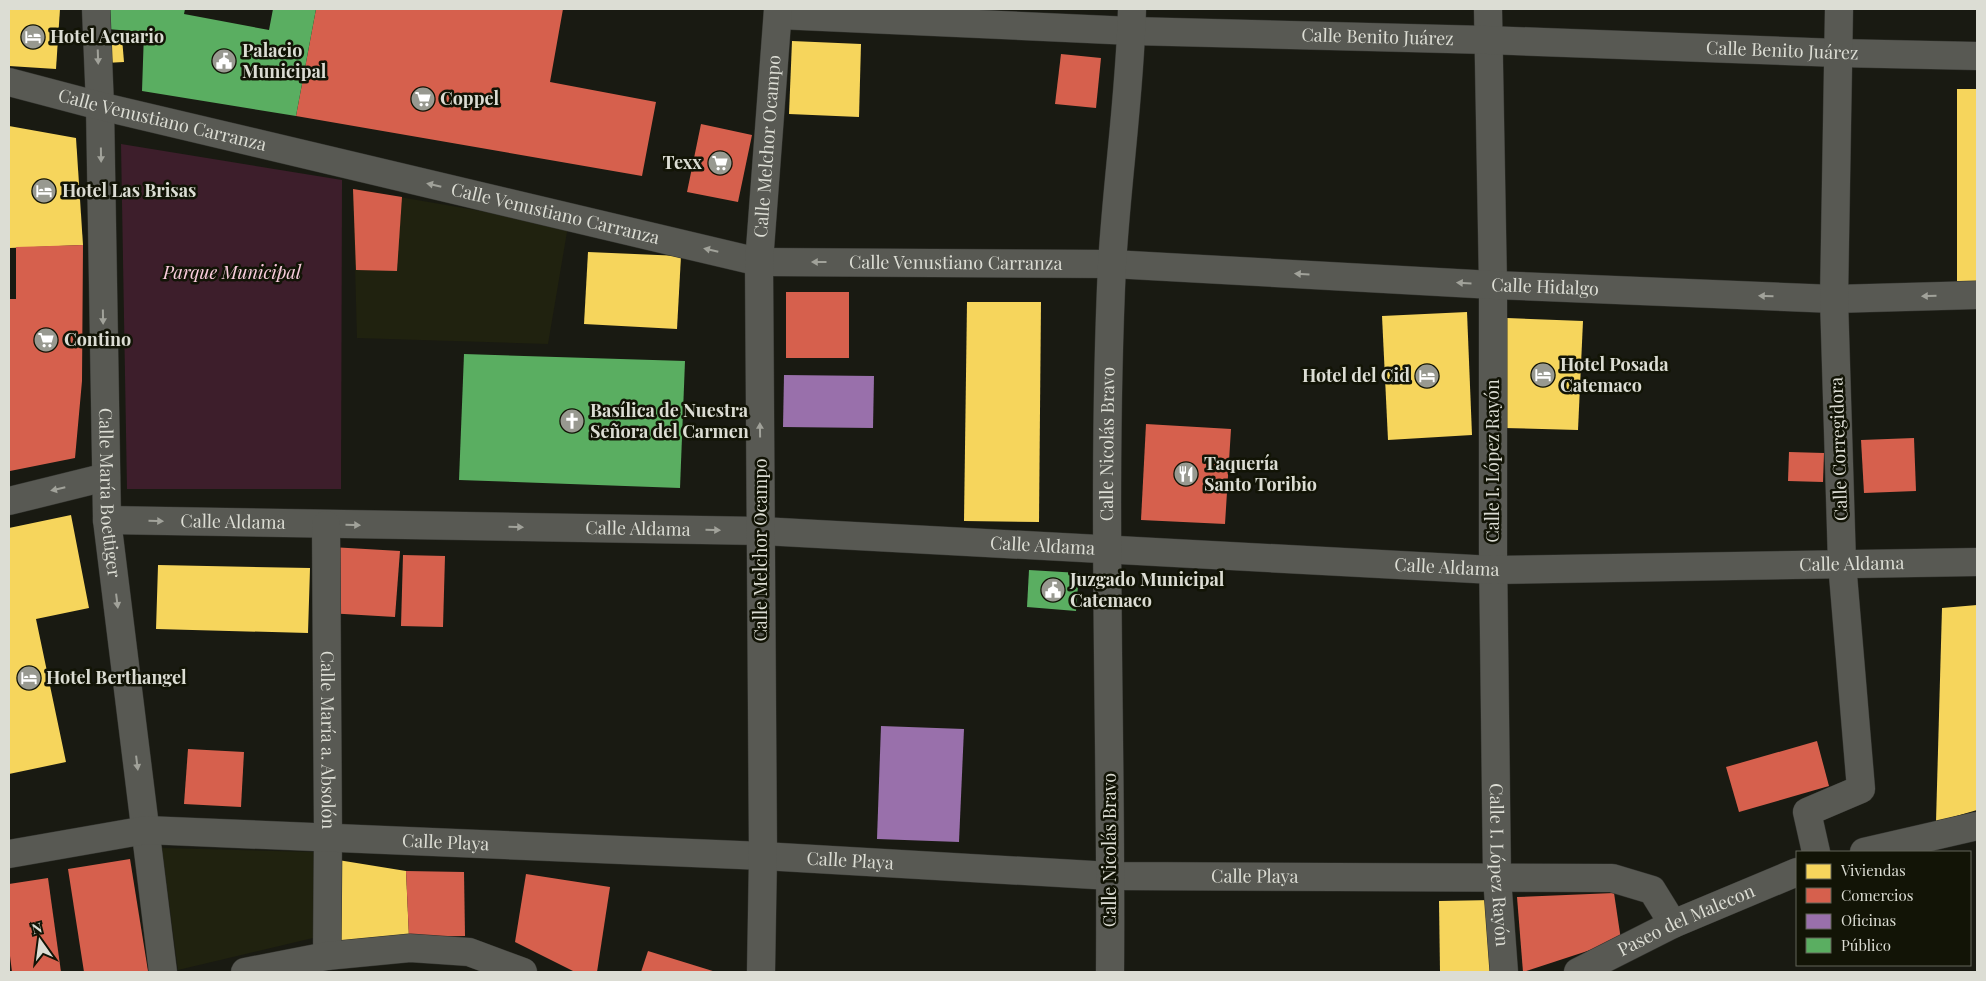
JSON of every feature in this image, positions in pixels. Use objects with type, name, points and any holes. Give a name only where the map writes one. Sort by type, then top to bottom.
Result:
[{"type":"street","name":"Calle María Boettiger","points":[[96,9],[100,106],[107,520],[163,972]]},
{"type":"street","name":"Calle I. López Rayón","points":[[1488,9],[1487,40],[1493,285],[1493,570],[1497,878],[1504,972]]},
{"type":"street","name":"Calle Corregidora","points":[[1816,851],[1807,812],[1861,789],[1842,564],[1834,299],[1839,9]]},
{"type":"street","name":"Calle Benito Juárez","points":[[778,12],[1132,20],[1487,40],[1838,53],[1977,56]]},
{"type":"street","name":"Calle Melchor Ocampo","points":[[761,972],[763,856],[758,262],[778,12]]},
{"type":"street","name":"Calle Nicolás Bravo","points":[[1110,972],[1111,876],[1106,551],[1112,264],[1132,20]]},
{"type":"street","name":"Calle Venustiano Carranza","points":[[9,82],[100,106],[758,262],[1112,264]]},
{"type":"street","name":"Calle Hidalgo","points":[[1112,264],[1493,285],[1834,299],[1977,295]]},
{"type":"street","points":[[9,501],[106,478]]},
{"type":"street","name":"Calle Aldama","points":[[107,520],[761,531],[1106,551],[1493,570],[1977,562]]},
{"type":"street","name":"Calle María a. Absolón","points":[[326,524],[327,956]]},
{"type":"street","points":[[1868,851],[1977,826]]},
{"type":"street","name":"Calle Playa","points":[[9,854],[146,830],[763,856],[1111,876],[1612,878],[1652,890],[1673,924]]},
{"type":"street","name":"Paseo del Malecon","points":[[1578,972],[1673,924],[1796,872]]},
{"type":"street","points":[[245,972],[327,956],[410,948],[469,952],[523,972]]},
{"type":"shaded area","points":[[353,189],[568,226],[548,344],[357,338]]},
{"type":"shaded area","points":[[162,848],[315,852],[313,938],[178,970]]},
{"type":"green space","name":"Parque Municipal","points":[[121,144],[342,180],[341,489],[127,489]]},
{"type":"building: Viviendas","name":"Hotel Acuario","points":[[9,9],[60,9],[56,69],[9,66]]},
{"type":"building: Viviendas","points":[[122,38],[124,62],[105,63],[104,39]]},
{"type":"building: Viviendas","points":[[792,41],[861,44],[859,117],[789,114]]},
{"type":"building: Viviendas","points":[[1957,89],[1977,89],[1977,281],[1957,281]]},
{"type":"building: Viviendas","name":"Hotel Las Brisas","points":[[9,126],[76,138],[83,245],[10,248]]},
{"type":"building: Viviendas","points":[[588,252],[681,256],[677,329],[584,324]]},
{"type":"building: Viviendas","points":[[967,302],[1041,302],[1039,522],[964,521]]},
{"type":"building: Viviendas","name":"Hotel del Cid","points":[[1467,312],[1472,435],[1388,440],[1382,316]]},
{"type":"building: Viviendas","name":"Hotel Posada Catemaco","points":[[1507,318],[1583,321],[1578,430],[1504,428]]},
{"type":"building: Viviendas","name":"Hotel Berthangel","points":[[71,515],[89,608],[36,619],[66,762],[9,774],[9,528]]},
{"type":"building: Viviendas","points":[[158,565],[310,568],[308,633],[156,629]]},
{"type":"building: Viviendas","points":[[1977,605],[1977,810],[1936,822],[1942,608]]},
{"type":"building: Viviendas","points":[[338,860],[406,871],[409,937],[335,944]]},
{"type":"building: Viviendas","points":[[1493,900],[1495,972],[1440,972],[1439,901]]},
{"type":"building: Comercios","name":"Coppel","points":[[316,9],[563,9],[550,82],[656,102],[642,176],[296,116]]},
{"type":"building: Comercios","points":[[1061,54],[1101,58],[1096,108],[1055,104]]},
{"type":"building: Comercios","name":"Texx","points":[[701,124],[752,135],[738,202],[687,192]]},
{"type":"building: Comercios","points":[[353,189],[402,197],[397,271],[356,270]]},
{"type":"building: Comercios","points":[[83,245],[82,381],[75,458],[10,471],[9,299],[16,299],[16,247]]},
{"type":"building: Comercios","points":[[786,292],[849,292],[849,358],[786,358]]},
{"type":"building: Comercios","name":"Taquería Santo Toribio","points":[[1146,424],[1231,429],[1225,524],[1141,520]]},
{"type":"building: Comercios","points":[[1914,438],[1916,491],[1864,493],[1861,440]]},
{"type":"building: Comercios","points":[[1789,452],[1824,453],[1823,482],[1788,481]]},
{"type":"building: Comercios","points":[[331,547],[400,551],[395,617],[327,613]]},
{"type":"building: Comercios","points":[[403,555],[445,556],[443,627],[401,626]]},
{"type":"building: Comercios","points":[[1817,741],[1829,786],[1739,812],[1726,767]]},
{"type":"building: Comercios","points":[[188,749],[244,752],[241,807],[184,804]]},
{"type":"building: Comercios","points":[[130,859],[148,971],[84,972],[68,869]]},
{"type":"building: Comercios","points":[[406,871],[464,872],[465,936],[409,937]]},
{"type":"building: Comercios","points":[[526,874],[610,887],[597,972],[575,972],[515,942]]},
{"type":"building: Comercios","points":[[48,878],[61,972],[12,972],[9,948],[9,884]]},
{"type":"building: Comercios","points":[[1614,893],[1621,940],[1523,972],[1517,897]]},
{"type":"building: Comercios","points":[[648,951],[716,972],[641,972]]},
{"type":"building: Oficinas","points":[[784,375],[874,376],[873,428],[783,427]]},
{"type":"building: Oficinas","points":[[881,726],[964,729],[959,842],[877,839]]},
{"type":"building: Público","name":"Palacio Municipal","points":[[107,9],[185,9],[184,14],[269,30],[273,9],[316,9],[296,116],[142,91],[144,32],[107,29]]},
{"type":"building: Público","name":"Basílica de Nuestra Señora del Carmen","points":[[464,354],[685,361],[680,488],[459,480]]},
{"type":"building: Público","name":"Juzgado Municipal Catemaco","points":[[1029,570],[1079,573],[1076,611],[1027,607]]},
{"type":"place","name":"Hotel Acuario","points":[[33,37]]},
{"type":"place","name":"Palacio Municipal","points":[[224,61]]},
{"type":"place","name":"Coppel","points":[[423,99]]},
{"type":"place","name":"Texx","points":[[720,163]]},
{"type":"place","name":"Hotel Las Brisas","points":[[44,191]]},
{"type":"place","name":"Contino","points":[[46,340]]},
{"type":"place","name":"Hotel Posada Catemaco","points":[[1543,375]]},
{"type":"place","name":"Hotel del Cid","points":[[1427,376]]},
{"type":"place","name":"Basílica de Nuestra Señora del Carmen","points":[[572,421]]},
{"type":"place","name":"Taquería Santo Toribio","points":[[1186,474]]},
{"type":"place","name":"Juzgado Municipal Catemaco","points":[[1053,590]]},
{"type":"place","name":"Hotel Berthangel","points":[[29,678]]}]
